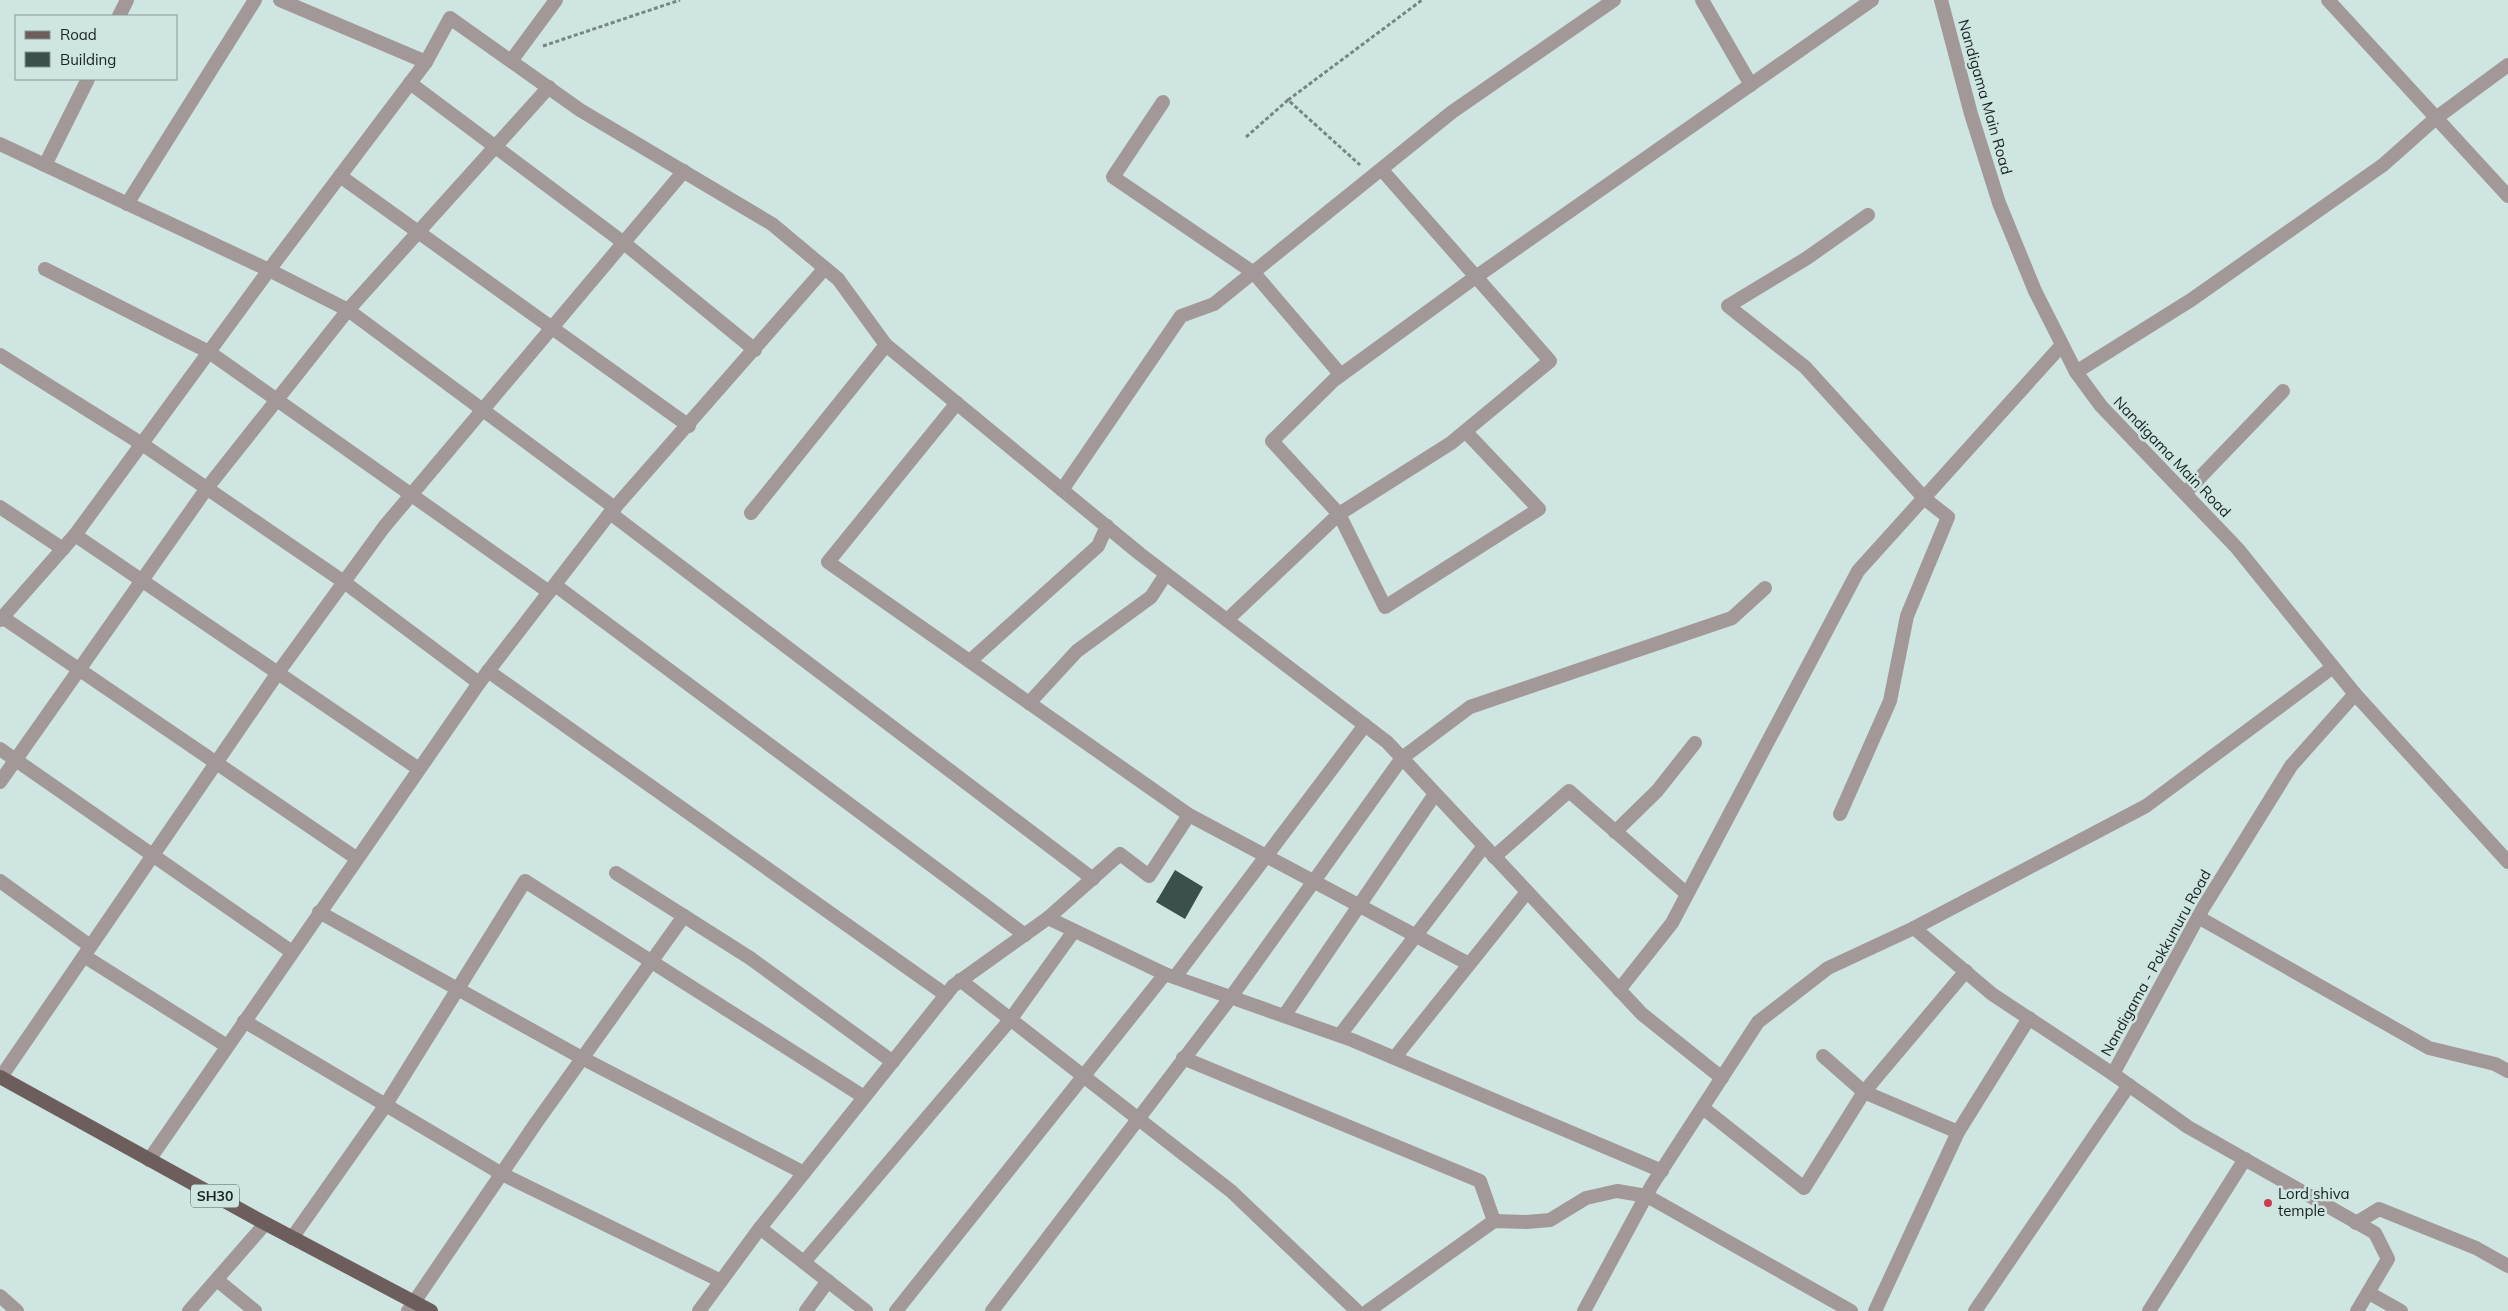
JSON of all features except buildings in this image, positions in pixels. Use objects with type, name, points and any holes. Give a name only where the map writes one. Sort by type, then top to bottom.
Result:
[{"type":"main road","name":"SH30","points":[[1,1077],[292,1238],[412,1307],[431,1311]]},
{"type":"street","points":[[120,15],[127,0]]},
{"type":"street","points":[[127,204],[255,0]]},
{"type":"street","points":[[280,0],[426,62]]},
{"type":"street","points":[[514,63],[556,0]]},
{"type":"street","points":[[1062,490],[1181,316],[1214,304],[1452,112],[1614,0]]},
{"type":"street","points":[[1702,0],[1751,85]]},
{"type":"street","points":[[1465,431],[1539,509],[1385,608],[1339,514],[1272,441],[1341,374],[1872,0]]},
{"type":"street","name":"Nandigama Main Road","points":[[1941,0],[1970,114],[2000,203],[2035,291],[2076,372],[2101,406],[2237,548],[2355,694],[2508,862]]},
{"type":"street","points":[[2328,0],[2508,196]]},
{"type":"street","points":[[356,858],[1,618],[75,535],[269,270],[426,62],[450,18],[580,110],[772,224],[826,268],[838,279],[886,345],[1166,574],[1387,742],[1642,1014],[1722,1078]]},
{"type":"street","points":[[2076,372],[2191,300],[2383,165],[2436,118],[2508,65]]},
{"type":"street","points":[[45,165],[88,80]]},
{"type":"street","points":[[410,83],[624,243],[755,350]]},
{"type":"street","points":[[0,782],[143,582],[207,488],[348,310],[549,88]]},
{"type":"street","points":[[1163,102],[1113,177],[1254,273],[1341,374]]},
{"type":"street","points":[[0,144],[269,270],[348,310],[483,410],[1093,879]]},
{"type":"street","points":[[1,1077],[277,674],[384,527],[684,171]]},
{"type":"street","points":[[1227,620],[1339,514],[1451,443],[1550,360],[1477,277],[1378,173]]},
{"type":"street","points":[[340,176],[689,426]]},
{"type":"street","points":[[1840,814],[1890,701],[1908,616],[1948,517],[1925,499],[1805,367],[1728,306],[1807,258],[1868,215]]},
{"type":"street","points":[[149,1160],[356,858],[488,671],[613,511],[826,268]]},
{"type":"street","points":[[45,270],[209,352],[411,495],[552,589],[1025,934]]},
{"type":"street","points":[[751,513],[886,345]]},
{"type":"street","points":[[1619,990],[1672,923],[1858,571],[2062,346]]},
{"type":"street","points":[[0,355],[142,444],[207,488],[344,582],[479,683]]},
{"type":"street","points":[[2185,493],[2283,391]]},
{"type":"street","points":[[957,403],[828,562],[1189,815],[1470,964]]},
{"type":"street","points":[[0,507],[63,549]]},
{"type":"street","points":[[970,661],[1098,546],[1107,526]]},
{"type":"street","points":[[75,535],[418,769]]},
{"type":"street","points":[[1030,703],[1077,650],[1151,597],[1166,574]]},
{"type":"street","points":[[992,1311],[1136,1118],[1231,997],[1402,758],[1470,707],[1732,618],[1765,588]]},
{"type":"street","points":[[1584,1311],[1662,1170],[1758,1022],[1828,968],[1914,928],[2146,806],[2333,667]]},
{"type":"street","points":[[488,671],[946,995]]},
{"type":"street","name":"Nandigama - Pokkunuru Road","points":[[2355,694],[2291,766],[2198,917],[2113,1074],[2188,1126],[2375,1233],[2388,1259],[2357,1311]]},
{"type":"street","points":[[896,1311],[1082,1076],[1170,976],[1266,856],[1365,725]]},
{"type":"street","points":[[1615,832],[1657,791],[1695,743]]},
{"type":"street","points":[[0,749],[292,952]]},
{"type":"street","points":[[1494,857],[1570,791],[1687,894]]},
{"type":"street","points":[[1284,1016],[1435,794]]},
{"type":"street","points":[[699,1311],[760,1228],[960,980],[1048,918],[1120,854],[1149,876],[1189,815]]},
{"type":"street","points":[[1340,1035],[1484,846]]},
{"type":"street","points":[[616,873],[750,958],[893,1062]]},
{"type":"street","points":[[292,1238],[386,1105],[525,881],[864,1097]]},
{"type":"street","points":[[0,882],[87,951],[227,1046]]},
{"type":"street","points":[[1395,1057],[1527,892]]},
{"type":"street","points":[[319,912],[582,1058],[804,1173]]},
{"type":"street","points":[[412,1307],[582,1058],[684,916]]},
{"type":"street","points":[[2198,917],[2429,1048],[2495,1064],[2508,1071]]},
{"type":"street","points":[[1048,918],[1170,976],[1340,1035],[1662,1170]]},
{"type":"street","points":[[1914,928],[1992,994],[2113,1074]]},
{"type":"street","points":[[804,1262],[1010,1020],[1074,930]]},
{"type":"street","points":[[1702,1108],[1804,1188],[1864,1092],[1966,971]]},
{"type":"street","points":[[960,980],[1231,1192],[1357,1311]]},
{"type":"street","points":[[1875,1311],[1958,1132],[2029,1018]]},
{"type":"street","points":[[244,1021],[502,1174],[721,1282]]},
{"type":"street","points":[[1822,1056],[1864,1092],[1958,1132]]},
{"type":"street","points":[[1183,1058],[1480,1182],[1494,1220]]},
{"type":"street","points":[[1975,1311],[2129,1085]]},
{"type":"street","points":[[2149,1311],[2245,1159]]},
{"type":"street","points":[[1368,1311],[1494,1220],[1527,1222],[1550,1220],[1586,1198],[1617,1191],[1647,1196],[1851,1311]]},
{"type":"street","points":[[2356,1222],[2379,1209],[2476,1248],[2508,1266]]},
{"type":"street","points":[[189,1311],[265,1224]]},
{"type":"street","points":[[760,1228],[866,1311]]},
{"type":"street","points":[[217,1280],[255,1311]]},
{"type":"street","points":[[806,1311],[828,1281]]},
{"type":"street","points":[[2369,1293],[2401,1311]]},
{"type":"street","points":[[0,1296],[17,1311]]},
{"type":"path","points":[[514,63],[536,48],[680,0]]},
{"type":"path","points":[[1246,137],[1288,100],[1422,0]]},
{"type":"path","points":[[1288,100],[1378,173]]},
{"type":"place","name":"Lord shiva temple","points":[[2268,1203]]}]
